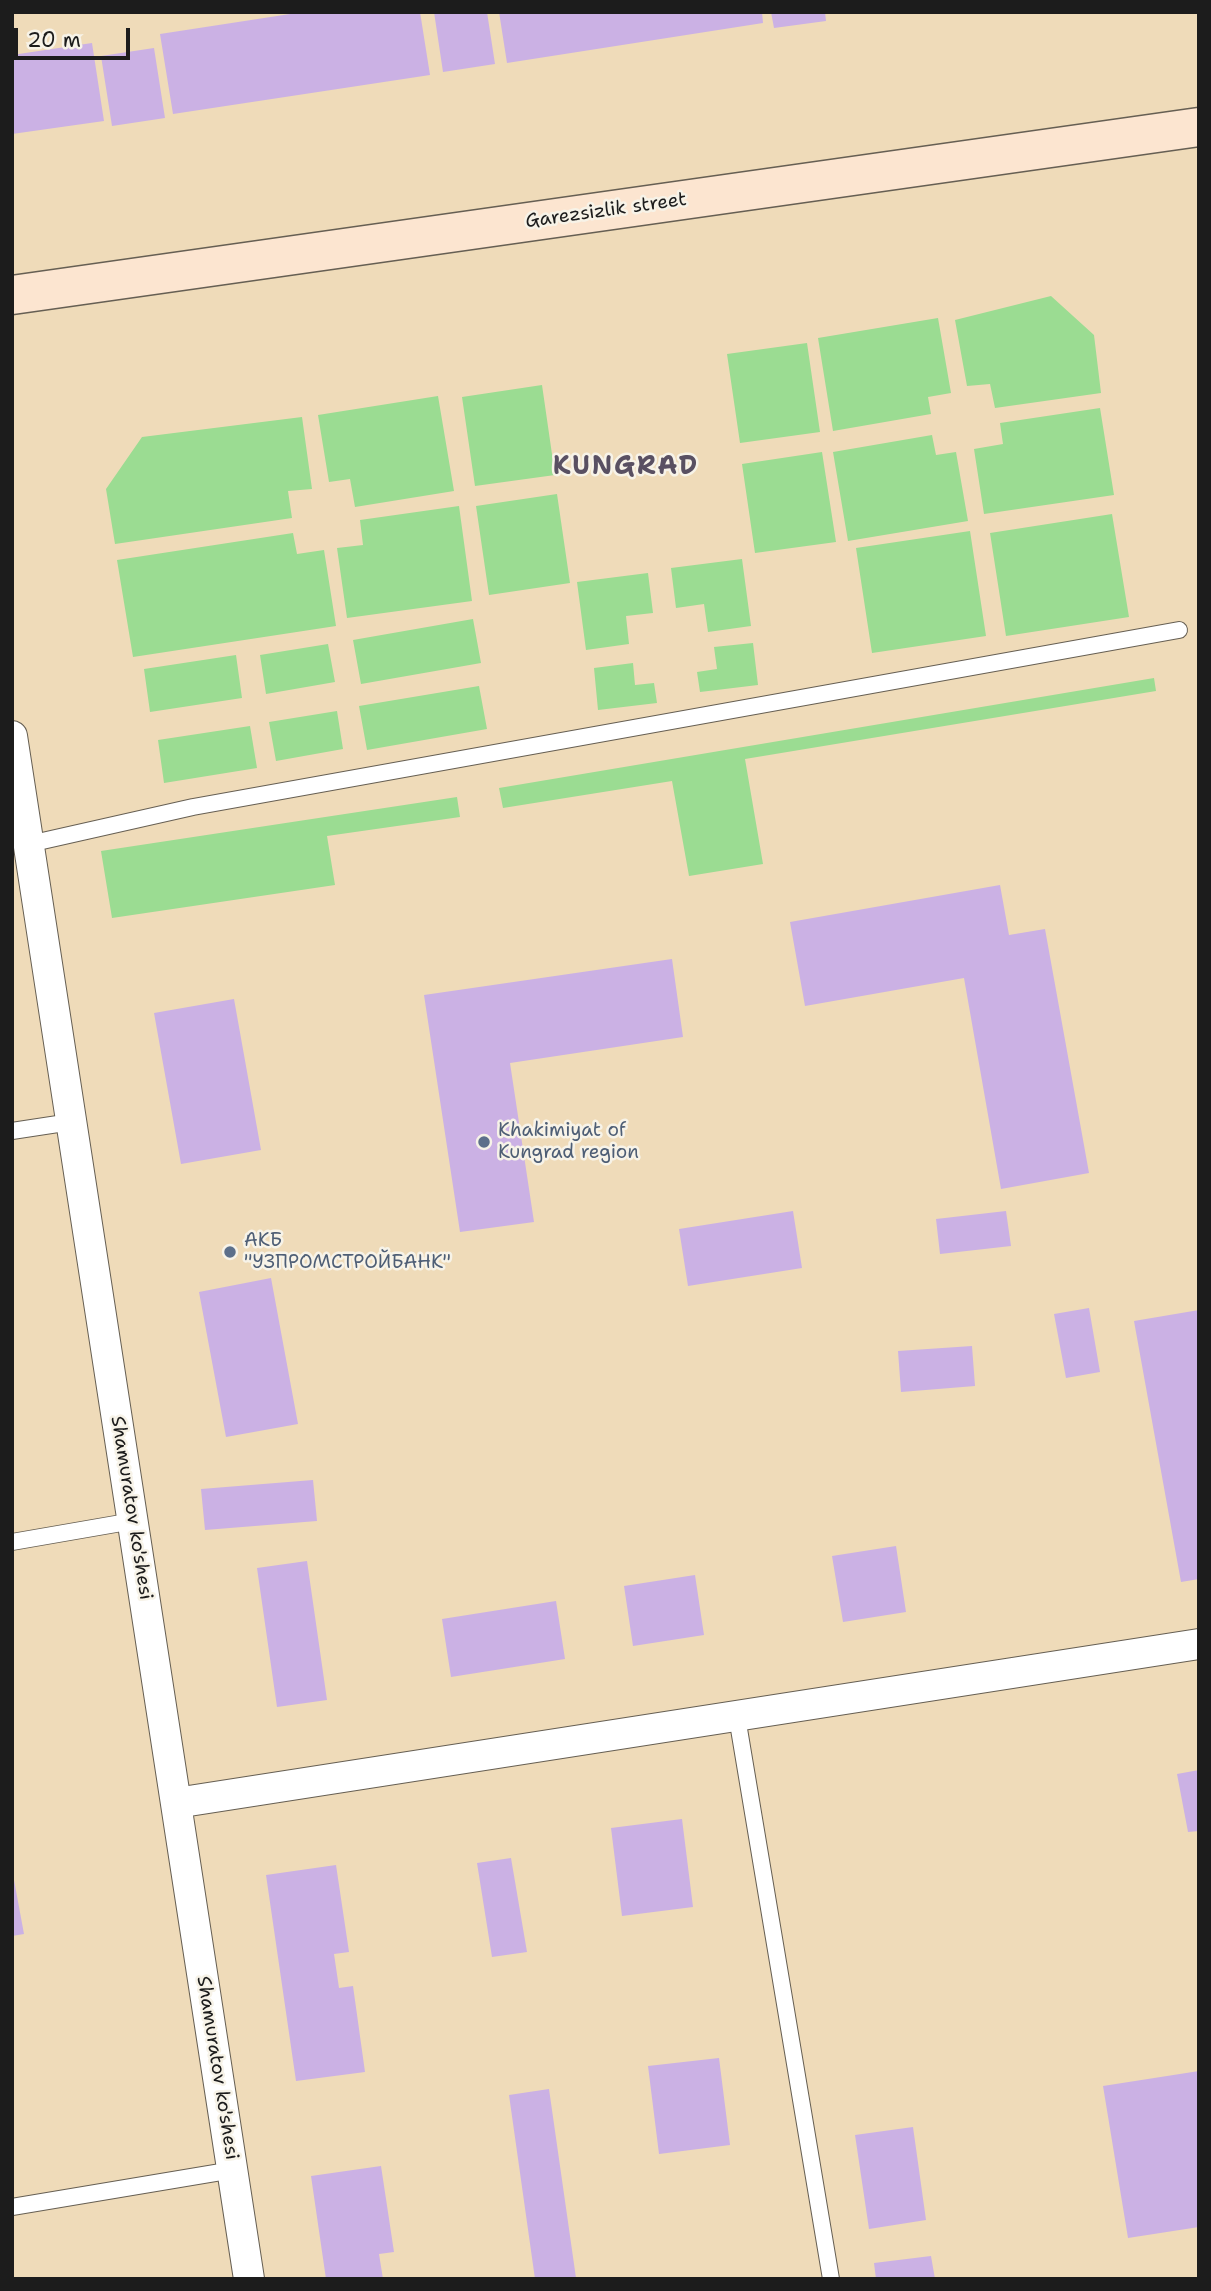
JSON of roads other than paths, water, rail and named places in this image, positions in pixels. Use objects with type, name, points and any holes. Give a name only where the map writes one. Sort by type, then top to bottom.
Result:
[{"type":"street","name":"Garezsizlik street","points":[[12,295],[1199,127]]},
{"type":"street","name":"Shamuratov ko'shesi","points":[[12,736],[249,2279]]},
{"type":"street","points":[[176,1802],[1199,1644]]},
{"type":"lane","points":[[29,844],[193,807],[1179,630]]},
{"type":"lane","points":[[12,1131],[71,1122]]},
{"type":"lane","points":[[12,1542],[133,1521]]},
{"type":"lane","points":[[737,1717],[831,2279]]},
{"type":"lane","points":[[12,2207],[233,2170]]},
{"type":"place","name":"Khakimiyat of Kungrad region","points":[[484,1142]]},
{"type":"place","name":"АКБ \"УЗПРОМСТРОЙБАНК\"","points":[[230,1252]]},
{"type":"district","name":"KUNGRAD","points":[[626,467]]}]
